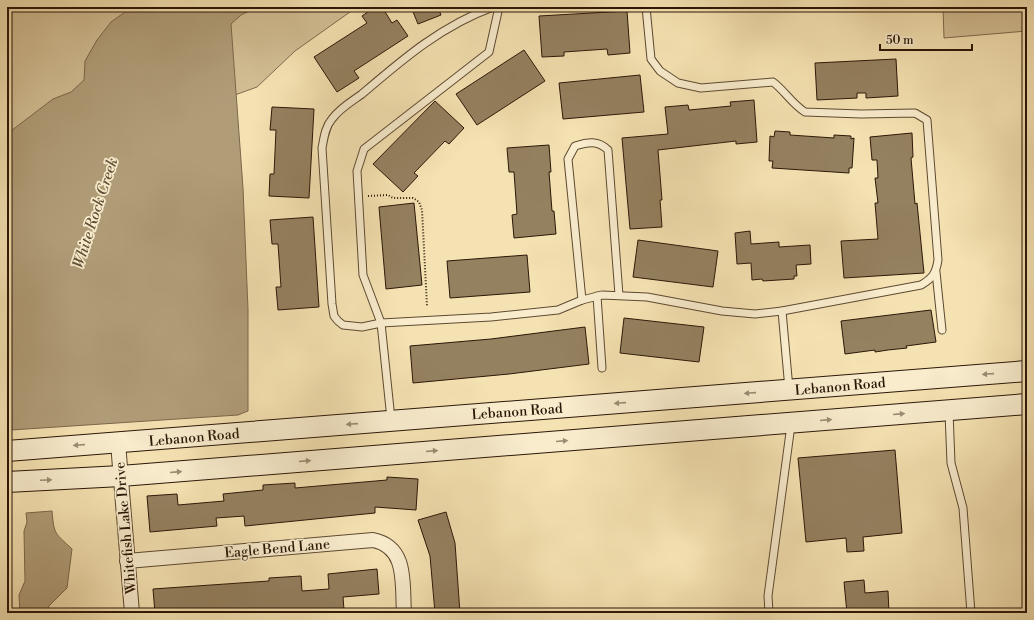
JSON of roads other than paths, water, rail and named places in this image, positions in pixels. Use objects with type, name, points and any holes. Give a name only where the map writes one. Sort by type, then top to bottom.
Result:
[{"type":"main road","name":"Lebanon Road","points":[[7,451],[1027,371]]},
{"type":"main road","points":[[789,390],[791,422]]},
{"type":"main road","points":[[7,482],[120,476],[1027,404]]},
{"type":"main road","points":[[391,421],[393,454]]},
{"type":"street","name":"Whitefish Lake Drive","points":[[118,443],[132,613]]},
{"type":"street","name":"Eagle Bend Lane","points":[[127,561],[373,540],[389,546],[396,554],[402,579],[404,613]]},
{"type":"lane","points":[[493,7],[450,26],[383,74],[361,94],[340,110],[327,127],[322,148],[334,316],[343,325],[363,327],[381,323],[491,317],[558,310],[596,296],[619,295],[646,297],[722,311],[755,314],[782,311],[921,285],[936,272]]},
{"type":"lane","points":[[391,421],[381,323],[363,275],[356,171],[364,149],[489,52],[499,7]]},
{"type":"lane","points":[[646,7],[651,59],[660,71],[678,83],[701,88],[773,82],[781,88],[798,108],[805,112],[861,114],[915,113],[927,120],[938,260],[936,272],[942,330]]},
{"type":"lane","points":[[582,300],[568,159],[575,146],[586,143],[595,142],[608,150],[619,295]]},
{"type":"lane","points":[[596,296],[602,368]]},
{"type":"lane","points":[[782,311],[789,390]]},
{"type":"lane","points":[[949,410],[951,463],[963,508],[971,613]]},
{"type":"lane","points":[[769,613],[768,596],[791,422]]},
{"type":"water","name":"White Rock Creek","points":[[132,7],[258,7],[241,15],[231,24],[243,188],[248,309],[248,411],[238,415],[11,430],[7,367],[7,134],[53,99],[71,92],[84,80],[85,61],[97,40],[111,22]]},
{"type":"water","points":[[52,511],[56,533],[72,549],[67,588],[49,606],[46,613],[20,613],[19,595],[25,581],[24,531],[27,522],[26,513]]}]
